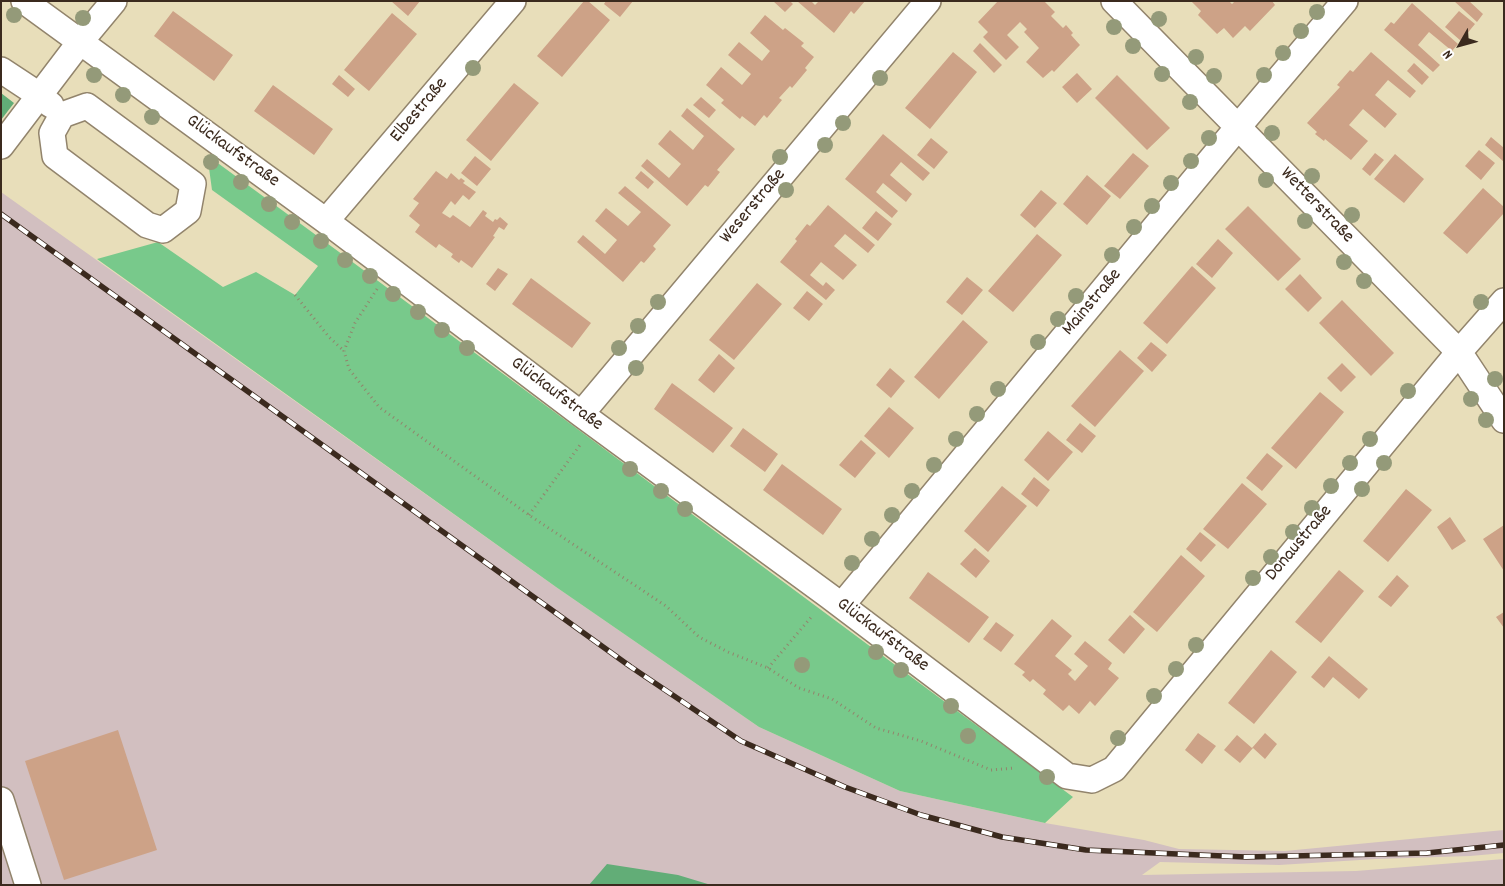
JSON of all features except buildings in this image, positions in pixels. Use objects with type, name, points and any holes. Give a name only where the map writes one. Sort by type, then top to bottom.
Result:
[{"type":"street","name":"Glückaufstraße","points":[[24,1],[326,221],[588,419],[835,600],[1067,776],[1092,780]]},
{"type":"street","points":[[1,146],[80,42],[114,1]]},
{"type":"street","name":"Elbestraße","points":[[326,221],[513,1]]},
{"type":"street","name":"Weserstraße","points":[[588,419],[928,1]]},
{"type":"street","name":"Wetterstraße","points":[[1114,1],[1458,352],[1504,420]]},
{"type":"street","name":"Mainstraße","points":[[835,600],[1345,1]]},
{"type":"street","points":[[1,70],[39,95],[62,115]]},
{"type":"street","points":[[87,106],[193,184],[188,211],[163,230],[147,225],[55,156],[52,133],[62,115],[87,106]]},
{"type":"street","name":"Donaustraße","points":[[1092,780],[1114,769],[1458,352],[1504,301]]},
{"type":"street","points":[[1,800],[28,885]]},
{"type":"path","points":[[344,350],[355,323],[390,269]]},
{"type":"path","points":[[294,295],[329,337],[344,350],[349,369],[378,407],[530,515],[666,606],[699,637],[728,652],[768,668],[799,688],[832,699],[876,728],[921,741],[991,770],[1023,767],[1043,758]]},
{"type":"path","points":[[530,515],[588,419]]},
{"type":"path","points":[[768,668],[835,600]]},
{"type":"shaded area","points":[[1,192],[556,587],[759,727],[900,791],[1045,823],[1144,840],[1179,849],[1285,851],[1504,830],[1504,853],[1279,865],[1160,862],[1142,875],[1356,871],[1504,859],[1504,885],[1,885]]},
{"type":"green space","points":[[1,93],[14,103],[1,120]]},
{"type":"green space","points":[[215,161],[1073,797],[1045,823],[900,791],[759,727],[556,587],[97,259],[158,242],[223,287],[256,272],[295,295],[318,266],[212,190],[209,168]]},
{"type":"green space","points":[[607,864],[678,875],[711,885],[589,885]]},
{"type":"railway","points":[[1,214],[631,667],[741,741],[845,787],[921,815],[1002,837],[1086,850],[1246,857],[1427,853],[1504,845]]}]
